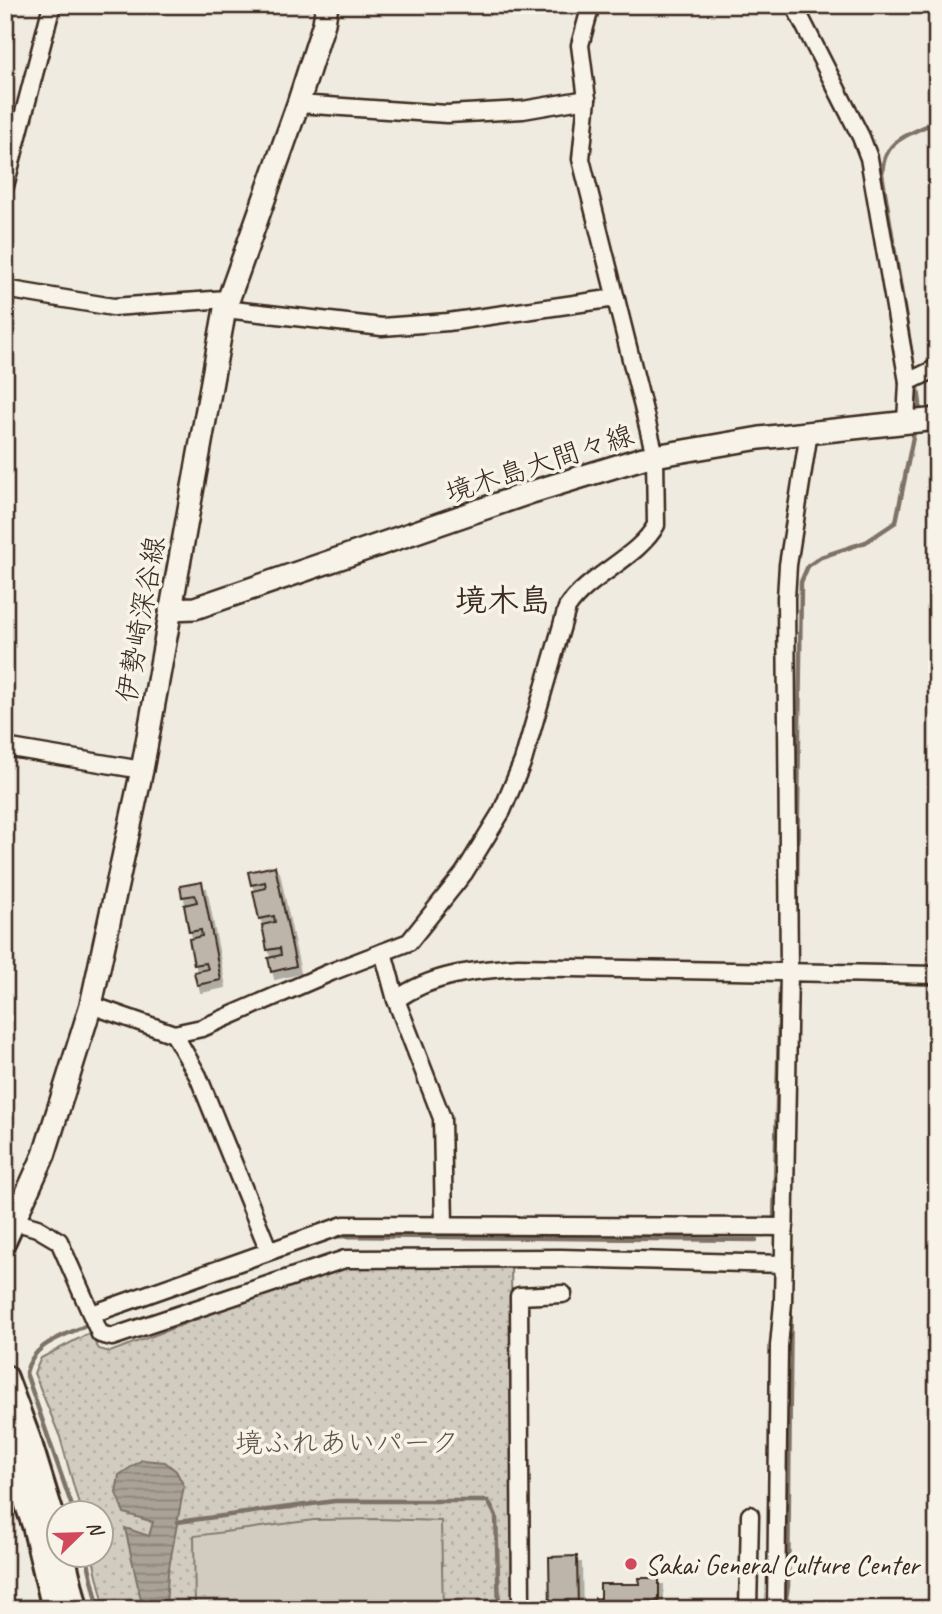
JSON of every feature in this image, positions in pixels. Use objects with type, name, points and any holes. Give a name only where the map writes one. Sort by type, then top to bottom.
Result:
[{"type":"highway","points":[[5,1378],[46,1498]]},
{"type":"highway","points":[[5,1438],[35,1525],[55,1609]]},
{"type":"highway","points":[[65,1568],[75,1609]]},
{"type":"main road","name":"伊勢崎深谷線","points":[[5,1241],[17,1222],[44,1155],[91,1005],[142,769],[226,304],[298,104],[324,23],[327,5]]},
{"type":"main road","name":"境木島大間々線","points":[[170,610],[195,608],[533,492],[655,455],[809,432],[937,419]]},
{"type":"street","points":[[5,186],[52,5]]},
{"type":"street","points":[[91,1005],[174,1034],[202,1028],[409,942],[464,873],[502,811],[523,761],[567,608],[575,596],[640,543],[656,525],[655,455],[581,159],[587,99],[580,45],[591,5]]},
{"type":"street","points":[[794,5],[866,148],[908,382],[906,422]]},
{"type":"street","points":[[298,104],[447,114],[523,110],[587,99]]},
{"type":"street","points":[[5,289],[113,307],[226,304],[382,327],[448,322],[616,298]]},
{"type":"street","points":[[908,382],[937,368]]},
{"type":"street","points":[[776,1609],[779,1346],[785,1227],[789,972],[787,587],[809,432]]},
{"type":"street","points":[[5,747],[142,769]]},
{"type":"street","points":[[383,952],[396,1000],[442,1118],[444,1225]]},
{"type":"street","points":[[396,1000],[417,985],[497,969],[937,975]]},
{"type":"street","points":[[174,1034],[198,1076],[269,1251]]},
{"type":"street","points":[[17,1222],[37,1228],[59,1241],[100,1334],[112,1337],[306,1270],[353,1258],[548,1258],[784,1264]]},
{"type":"street","points":[[92,1314],[344,1225],[785,1227]]},
{"type":"street","points":[[521,1609],[519,1296],[563,1294]]},
{"type":"street","points":[[748,1609],[750,1515]]},
{"type":"green space","name":"境ふれあいパーク","points":[[511,1265],[515,1609],[105,1609],[95,1568],[116,1568],[116,1498],[77,1498],[60,1437],[34,1373],[41,1358],[89,1333],[99,1349],[110,1352],[253,1298],[346,1268]]},
{"type":"green space","points":[[314,1520],[441,1521],[443,1609],[195,1609],[194,1536]]},
{"type":"shaded area","points":[[142,1460],[165,1462],[176,1471],[184,1486],[168,1573],[166,1609],[143,1609],[125,1528],[149,1536],[153,1522],[124,1513],[116,1493],[119,1475]]},
{"type":"building","points":[[275,866],[296,966],[271,972],[268,958],[281,955],[280,948],[267,950],[262,925],[275,922],[274,916],[259,919],[253,891],[266,888],[265,882],[251,885],[248,872]]},
{"type":"building","points":[[202,882],[221,980],[197,985],[194,972],[208,969],[206,963],[194,965],[189,939],[202,936],[201,930],[189,932],[184,905],[197,902],[195,895],[182,897],[180,886]]},
{"type":"building","points":[[577,1556],[578,1609],[550,1609],[549,1557]]},
{"type":"building","points":[[639,1578],[659,1578],[659,1601],[647,1602],[647,1609],[595,1609],[595,1598],[600,1599],[600,1584],[640,1584]]},
{"type":"waterway","points":[[915,374],[882,174],[887,153],[892,146],[937,121]]},
{"type":"waterway","points":[[917,382],[920,404],[918,415]]},
{"type":"waterway","points":[[796,960],[801,582],[808,566],[821,557],[866,542],[896,522],[915,427]]},
{"type":"waterway","points":[[794,987],[798,981],[803,980],[937,984]]},
{"type":"waterway","points":[[774,1220],[780,988]]},
{"type":"waterway","points":[[119,1313],[338,1236],[756,1240]]},
{"type":"waterway","points":[[784,1609],[788,1586],[791,1286]]},
{"type":"waterway","points":[[69,1498],[26,1373],[29,1363],[41,1348],[85,1326]]},
{"type":"waterway","points":[[177,1522],[335,1501],[488,1501],[496,1516],[499,1609]]},
{"type":"waterway","points":[[89,1568],[99,1609]]},
{"type":"place","name":"Sakai General Culture Center","points":[[631,1564]]},
{"type":"district","name":"境木島","points":[[503,600]]}]
